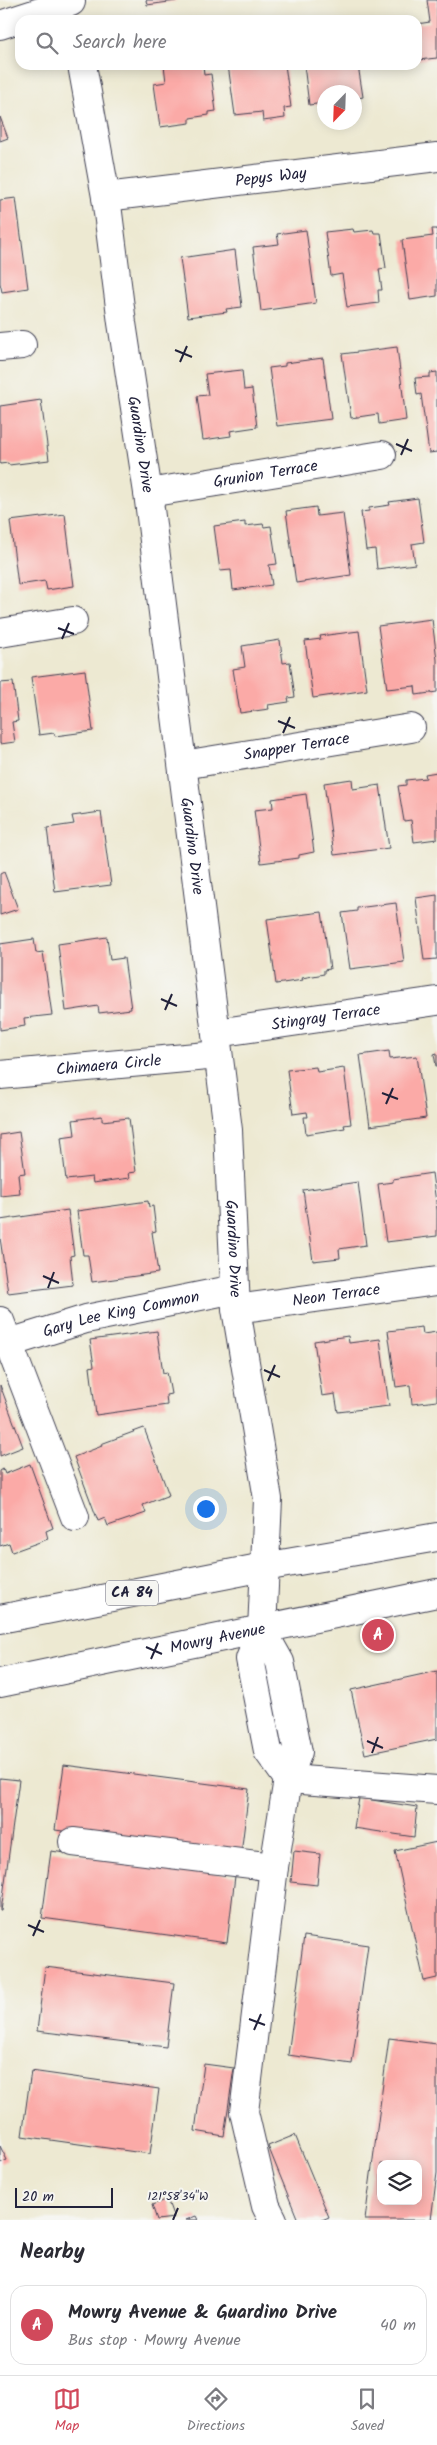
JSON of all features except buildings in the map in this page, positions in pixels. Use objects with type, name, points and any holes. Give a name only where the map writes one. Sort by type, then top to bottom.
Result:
[{"type":"street","points":[[38,15],[72,7]]},
{"type":"street","points":[[0,24],[15,20]]},
{"type":"street","name":"Guardino Drive","points":[[83,70],[106,197],[122,323],[148,493],[228,1130],[236,1299],[268,1499],[262,1630]]},
{"type":"street","name":"Pepys Way","points":[[106,197],[437,157]]},
{"type":"street","name":"Grunion Terrace","points":[[148,493],[382,455]]},
{"type":"street","points":[[0,633],[73,621]]},
{"type":"street","name":"Snapper Terrace","points":[[183,765],[411,728]]},
{"type":"street","name":"Stingray Terrace","points":[[217,1044],[437,1001]]},
{"type":"street","name":"Chimaera Circle","points":[[0,1075],[217,1044]]},
{"type":"street","name":"Neon Terrace","points":[[236,1299],[437,1281]]},
{"type":"street","name":"Gary Lee King Common","points":[[4,1332],[236,1299]]},
{"type":"street","points":[[4,1332],[76,1517]]},
{"type":"street","name":"CA 84","points":[[0,1619],[264,1567],[437,1537]]},
{"type":"street","name":"Mowry Avenue","points":[[0,1683],[437,1593]]},
{"type":"street","points":[[262,1630],[280,1662],[298,1752],[288,1779],[274,1867],[244,2112],[266,2206],[273,2220]]},
{"type":"street","points":[[288,1779],[437,1790]]},
{"type":"street","points":[[72,1842],[274,1867]]},
{"type":"place","name":"Mowry Avenue & Guardino Drive","points":[[378,1635]]}]
